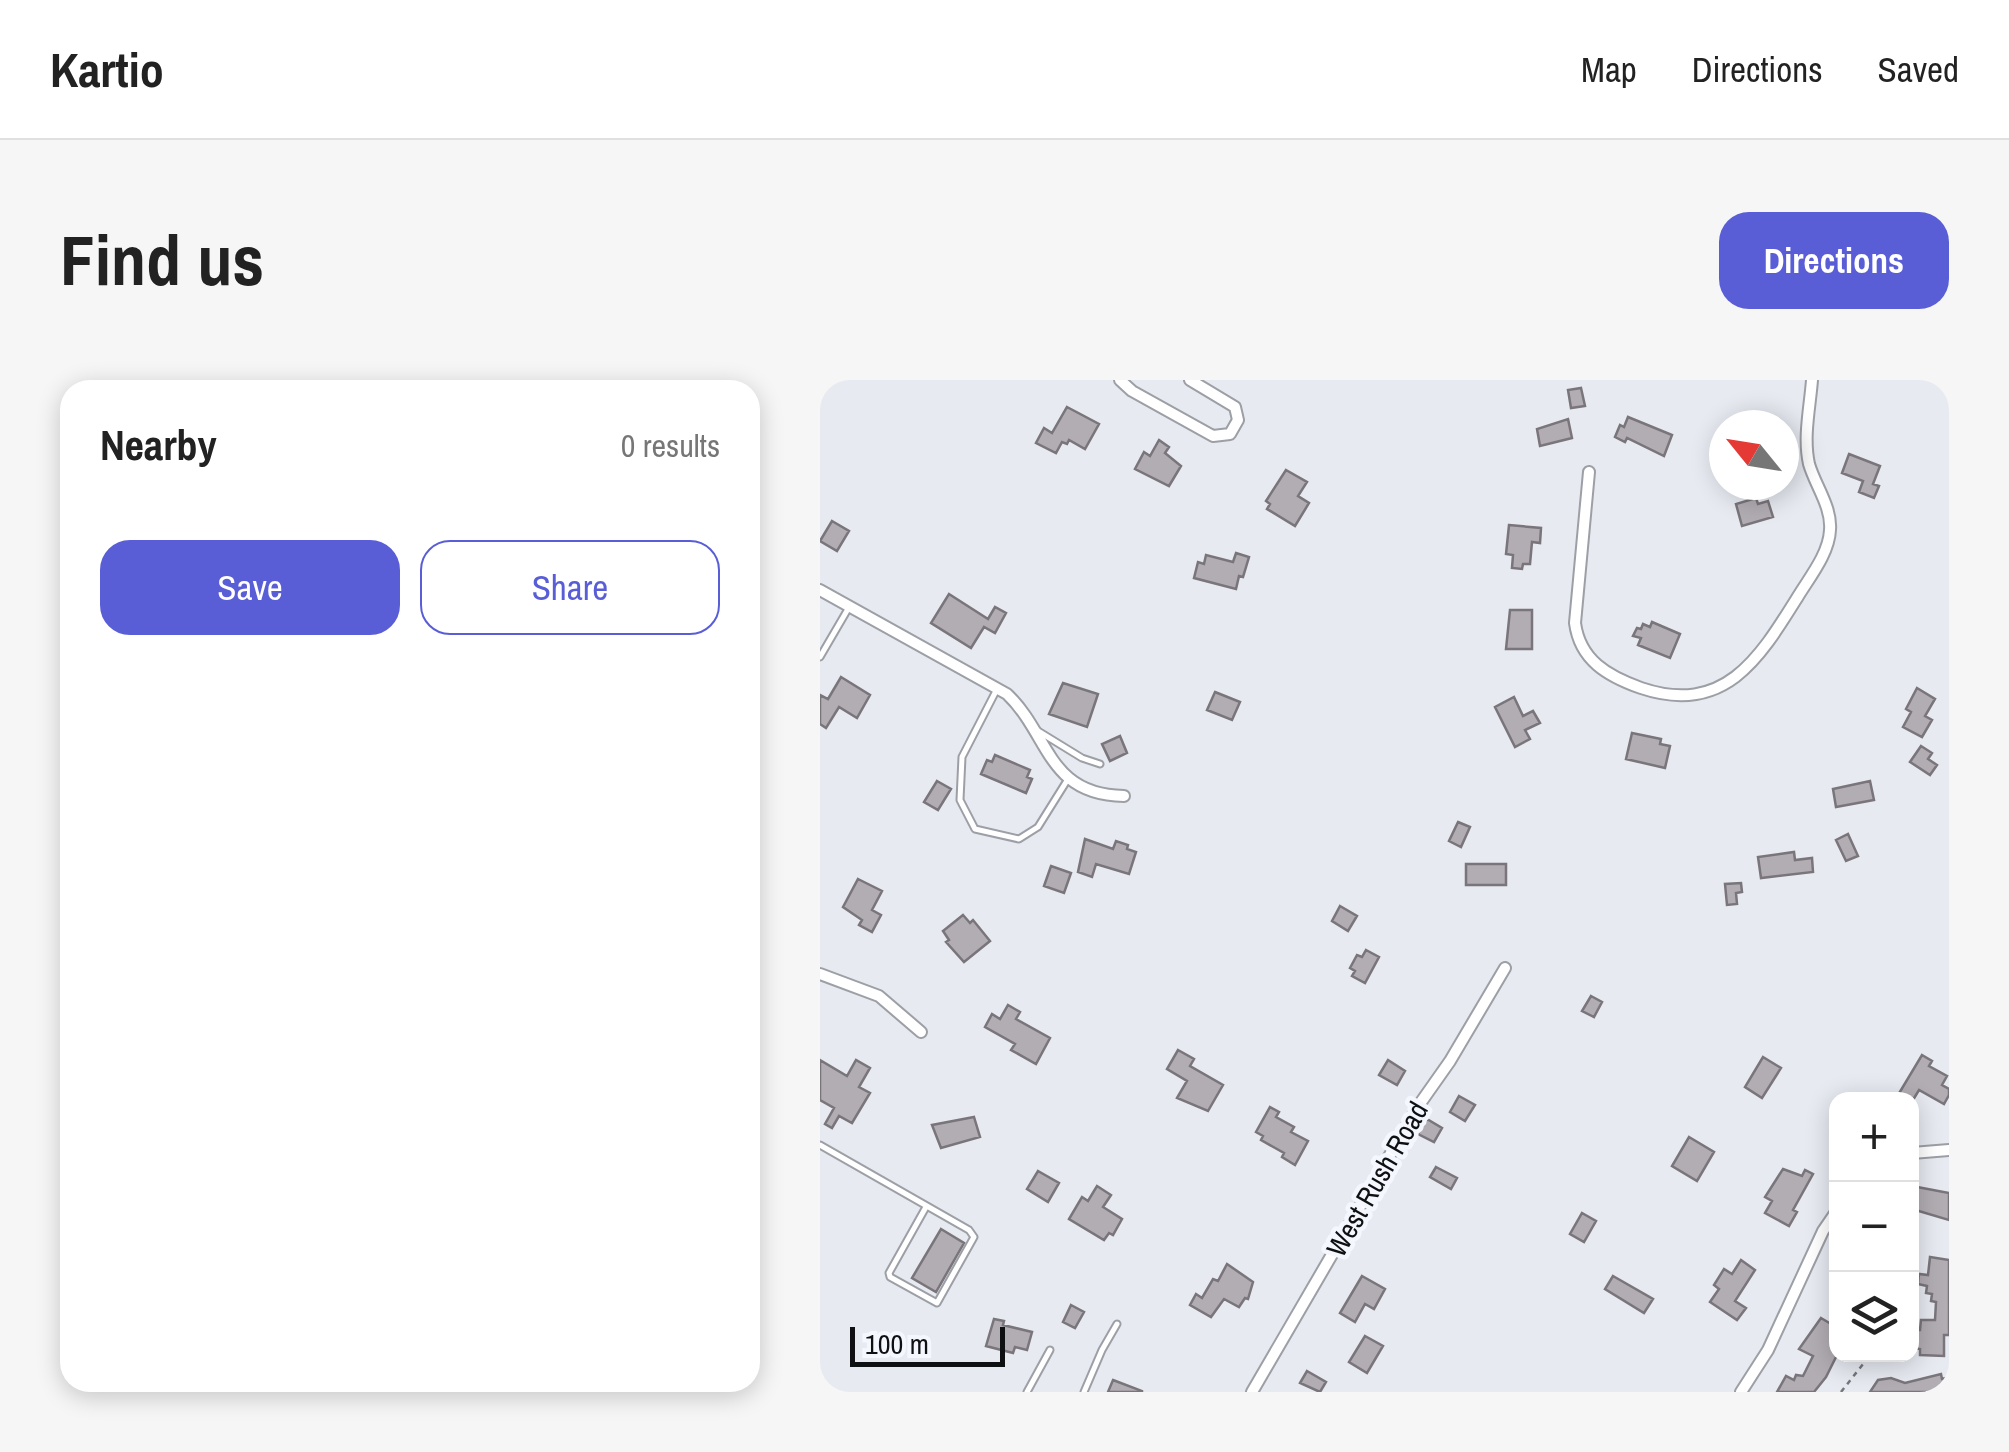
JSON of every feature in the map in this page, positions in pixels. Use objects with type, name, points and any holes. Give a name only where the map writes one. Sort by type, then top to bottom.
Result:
[{"type":"street","points":[[1120,380],[1132,391],[1213,436],[1233,432],[1238,416],[1232,404],[1190,380]]},
{"type":"street","points":[[1589,472],[1574,623],[1577,640],[1588,659],[1606,672],[1654,692],[1685,694],[1726,683],[1750,666],[1768,645],[1823,556],[1830,529],[1827,508],[1808,456],[1812,380]]},
{"type":"street","points":[[820,590],[997,688],[1016,702],[1044,750],[1069,776],[1099,796],[1124,796]]},
{"type":"street","name":"West Rush Road","points":[[1252,1392],[1418,1105],[1450,1062],[1505,968]]},
{"type":"street","points":[[820,974],[879,996],[921,1032]]},
{"type":"street","points":[[1919,1152],[1949,1150]]},
{"type":"street","points":[[1742,1392],[1768,1350],[1829,1222]]},
{"type":"lane","points":[[820,657],[850,606]]},
{"type":"lane","points":[[997,688],[962,757],[960,800],[975,828],[1020,839],[1038,827],[1069,776]]},
{"type":"lane","points":[[1031,728],[1082,758],[1100,764]]},
{"type":"lane","points":[[820,1145],[969,1230],[974,1237],[937,1304],[890,1277],[889,1272],[926,1208]]},
{"type":"lane","points":[[1084,1392],[1117,1324]]},
{"type":"lane","points":[[1027,1392],[1050,1350]]},
{"type":"path","points":[[1841,1392],[1865,1362]]},
{"type":"building","points":[[1581,388],[1585,406],[1571,408],[1568,390]]},
{"type":"building","points":[[1067,407],[1099,424],[1085,449],[1069,440],[1067,444],[1062,442],[1056,453],[1036,443],[1044,428],[1052,433]]},
{"type":"building","points":[[1628,417],[1672,435],[1664,456],[1627,438],[1625,442],[1615,437]]},
{"type":"building","points":[[1568,419],[1572,438],[1540,446],[1537,429]]},
{"type":"building","points":[[1159,440],[1169,447],[1165,453],[1181,466],[1169,486],[1135,469],[1144,452],[1150,456]]},
{"type":"building","points":[[1849,454],[1880,466],[1873,484],[1879,486],[1874,498],[1859,492],[1863,481],[1842,473]]},
{"type":"building","points":[[1286,470],[1307,482],[1298,496],[1309,503],[1295,526],[1267,509],[1270,504],[1266,501]]},
{"type":"building","points":[[1768,501],[1773,517],[1742,526],[1736,504]]},
{"type":"building","points":[[832,521],[849,531],[837,551],[820,541]]},
{"type":"building","points":[[1509,525],[1541,528],[1540,543],[1532,542],[1530,564],[1523,564],[1522,569],[1512,568],[1513,555],[1506,554]]},
{"type":"building","points":[[1236,553],[1249,557],[1236,589],[1194,578],[1198,562],[1204,564],[1206,555],[1233,562]]},
{"type":"building","points":[[949,594],[988,619],[995,607],[1006,613],[995,633],[984,627],[971,648],[931,623]]},
{"type":"building","points":[[1510,610],[1532,610],[1532,649],[1506,649]]},
{"type":"building","points":[[1652,622],[1680,634],[1670,658],[1638,645],[1641,638],[1633,636],[1637,628],[1641,629],[1643,624],[1650,627]]},
{"type":"building","points":[[841,677],[870,695],[857,718],[839,707],[826,728],[820,724],[820,695],[828,699]]},
{"type":"building","points":[[1063,683],[1098,694],[1087,727],[1049,714]]},
{"type":"building","points":[[1917,688],[1935,699],[1925,716],[1932,720],[1922,737],[1903,727],[1911,712],[1906,709]]},
{"type":"building","points":[[1215,692],[1240,702],[1232,720],[1207,710]]},
{"type":"building","points":[[1514,697],[1523,716],[1533,711],[1540,723],[1525,730],[1530,739],[1515,747],[1495,707]]},
{"type":"building","points":[[1632,733],[1661,739],[1660,744],[1670,746],[1665,768],[1626,759]]},
{"type":"building","points":[[1120,736],[1127,753],[1110,761],[1102,744]]},
{"type":"building","points":[[1921,746],[1932,753],[1928,759],[1937,765],[1930,775],[1910,762]]},
{"type":"building","points":[[995,755],[1030,770],[1027,777],[1032,779],[1026,793],[981,774],[987,760],[992,762]]},
{"type":"building","points":[[937,781],[951,789],[938,810],[924,802]]},
{"type":"building","points":[[1870,781],[1874,800],[1836,807],[1833,789]]},
{"type":"building","points":[[1458,822],[1470,827],[1461,847],[1449,841]]},
{"type":"building","points":[[1848,834],[1858,856],[1846,861],[1836,840]]},
{"type":"building","points":[[1085,839],[1113,849],[1116,841],[1128,845],[1127,849],[1136,852],[1129,874],[1096,864],[1092,877],[1078,872]]},
{"type":"building","points":[[1794,852],[1795,860],[1812,858],[1813,872],[1761,878],[1758,857]]},
{"type":"building","points":[[1466,864],[1506,864],[1506,885],[1466,885]]},
{"type":"building","points":[[1051,866],[1071,873],[1064,893],[1044,886]]},
{"type":"building","points":[[858,879],[882,891],[872,910],[881,915],[872,932],[859,925],[862,920],[843,907]]},
{"type":"building","points":[[1741,883],[1742,892],[1736,893],[1737,904],[1727,905],[1725,884]]},
{"type":"building","points":[[1340,906],[1357,916],[1348,931],[1332,921]]},
{"type":"building","points":[[963,915],[970,923],[973,920],[990,941],[964,962],[946,942],[949,940],[943,931]]},
{"type":"building","points":[[1366,950],[1379,957],[1365,983],[1352,976],[1355,971],[1350,968],[1357,955],[1362,957]]},
{"type":"building","points":[[1591,996],[1602,1002],[1594,1017],[1582,1011]]},
{"type":"building","points":[[1008,1005],[1020,1012],[1016,1019],[1050,1038],[1036,1064],[1011,1050],[1015,1044],[985,1027],[992,1014],[1000,1019]]},
{"type":"building","points":[[1178,1050],[1194,1059],[1190,1066],[1223,1085],[1208,1111],[1177,1098],[1187,1081],[1167,1069]]},
{"type":"building","points":[[1922,1055],[1932,1061],[1929,1066],[1947,1076],[1942,1085],[1949,1089],[1949,1095],[1944,1104],[1919,1090],[1900,1092]]},
{"type":"building","points":[[1763,1057],[1781,1068],[1762,1098],[1745,1087]]},
{"type":"building","points":[[820,1060],[847,1076],[856,1060],[870,1068],[859,1087],[870,1093],[852,1123],[839,1116],[832,1128],[825,1124],[834,1108],[820,1100]]},
{"type":"building","points":[[1388,1060],[1405,1071],[1397,1085],[1379,1075]]},
{"type":"building","points":[[1459,1096],[1475,1105],[1465,1121],[1450,1112]]},
{"type":"building","points":[[1270,1107],[1279,1112],[1276,1117],[1294,1127],[1291,1132],[1308,1141],[1295,1165],[1256,1132]]},
{"type":"building","points":[[974,1117],[980,1137],[941,1148],[932,1125]]},
{"type":"building","points":[[1427,1119],[1442,1128],[1434,1142],[1418,1134]]},
{"type":"building","points":[[1689,1137],[1714,1152],[1697,1181],[1672,1166]]},
{"type":"building","points":[[1436,1167],[1457,1178],[1451,1189],[1430,1177]]},
{"type":"building","points":[[1783,1169],[1802,1176],[1805,1170],[1813,1174],[1793,1210],[1797,1212],[1789,1226],[1765,1213],[1772,1201],[1765,1197]]},
{"type":"building","points":[[1038,1171],[1059,1183],[1048,1202],[1027,1189]]},
{"type":"building","points":[[1097,1186],[1111,1195],[1103,1207],[1122,1219],[1113,1235],[1109,1233],[1104,1240],[1069,1219],[1082,1197],[1088,1201]]},
{"type":"building","points":[[1919,1187],[1949,1193],[1949,1220],[1919,1211]]},
{"type":"building","points":[[1582,1213],[1596,1221],[1584,1242],[1570,1234]]},
{"type":"building","points":[[941,1229],[964,1243],[936,1292],[912,1278]]},
{"type":"building","points":[[1930,1257],[1949,1260],[1949,1335],[1944,1335],[1944,1356],[1920,1355],[1921,1320],[1935,1320],[1936,1302],[1931,1301],[1932,1294],[1926,1293],[1927,1286],[1919,1284],[1919,1274],[1928,1275]]},
{"type":"building","points":[[1741,1260],[1755,1270],[1735,1301],[1746,1308],[1737,1320],[1710,1302],[1719,1289],[1714,1285],[1724,1269],[1732,1274]]},
{"type":"building","points":[[1227,1264],[1253,1282],[1248,1299],[1239,1307],[1224,1299],[1211,1317],[1190,1305],[1196,1294],[1202,1298],[1213,1279],[1218,1281]]},
{"type":"building","points":[[1362,1276],[1385,1289],[1374,1309],[1365,1304],[1355,1322],[1340,1313]]},
{"type":"building","points":[[1613,1276],[1653,1299],[1644,1313],[1605,1289]]},
{"type":"building","points":[[1071,1305],[1084,1312],[1075,1328],[1063,1322]]},
{"type":"building","points":[[1821,1318],[1829,1323],[1829,1362],[1834,1362],[1826,1377],[1814,1392],[1777,1392],[1786,1376],[1794,1380],[1796,1375],[1803,1376],[1813,1356],[1799,1349]]},
{"type":"building","points":[[994,1319],[1032,1332],[1027,1350],[1015,1347],[1013,1353],[986,1346]]},
{"type":"building","points":[[1365,1336],[1383,1346],[1367,1373],[1349,1362]]},
{"type":"building","points":[[1307,1371],[1326,1382],[1320,1392],[1300,1383]]},
{"type":"building","points":[[1941,1374],[1942,1379],[1949,1377],[1949,1392],[1870,1392],[1878,1380],[1891,1378],[1905,1383]]},
{"type":"building","points":[[1113,1380],[1142,1391],[1142,1392],[1108,1392]]}]
